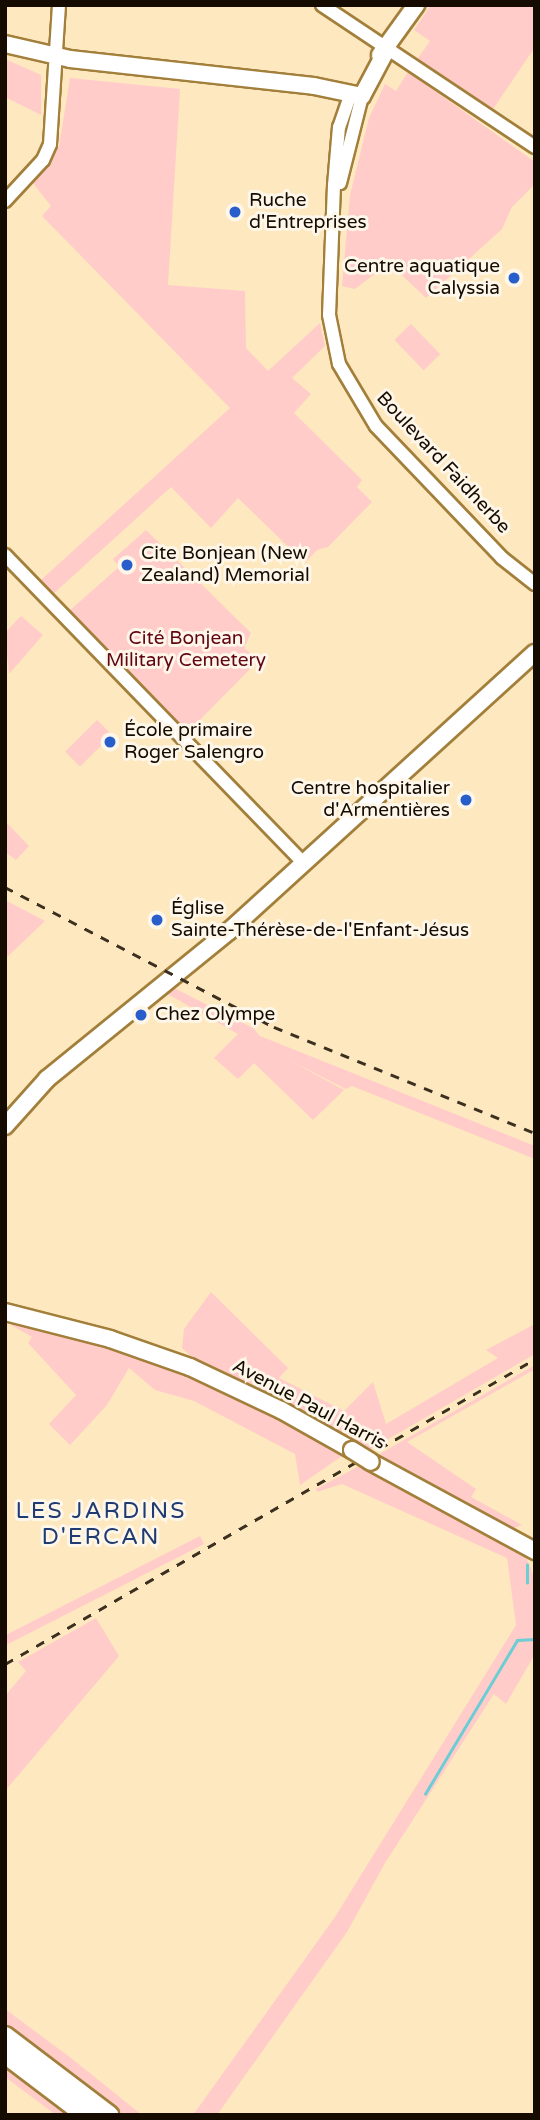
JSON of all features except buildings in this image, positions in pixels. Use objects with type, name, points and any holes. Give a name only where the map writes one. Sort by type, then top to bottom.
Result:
[{"type":"highway","points":[[5,2036],[109,2115]]},
{"type":"highway","points":[[5,2054],[86,2115]]},
{"type":"main road","name":"Boulevard Faidherbe","points":[[357,95],[416,5]]},
{"type":"main road","points":[[5,44],[55,61]]},
{"type":"main road","points":[[5,52],[55,61],[357,95]]},
{"type":"main road","points":[[5,1126],[47,1079],[157,989],[303,863],[535,647]]},
{"type":"main road","points":[[515,668],[535,653]]},
{"type":"main road","name":"Avenue Paul Harris","points":[[5,1312],[110,1339],[191,1367],[281,1410],[535,1550]]},
{"type":"main road","name":"Avenue Paul Harris","points":[[503,1531],[535,1540]]},
{"type":"street","points":[[5,201],[48,151],[59,5]]},
{"type":"street","points":[[322,5],[535,147]]},
{"type":"street","name":"Boulevard Faidherbe","points":[[357,95],[337,143],[330,319],[337,356],[350,388],[376,426],[535,595]]},
{"type":"street","points":[[465,102],[535,155]]},
{"type":"street","points":[[5,555],[303,863]]},
{"type":"street","name":"Boulevard Faidherbe","points":[[502,558],[535,584]]},
{"type":"green space","points":[[431,5],[535,5],[535,47],[491,112],[416,61],[430,41],[414,30]]},
{"type":"green space","points":[[5,59],[41,75],[41,115],[5,97]]},
{"type":"green space","points":[[408,72],[535,162],[535,184],[512,207],[502,229],[426,298],[389,263],[355,289],[342,286],[350,195],[369,118],[385,84],[396,91]]},
{"type":"green space","points":[[70,78],[180,89],[168,285],[245,291],[246,348],[268,371],[320,323],[325,346],[292,378],[311,394],[294,413],[362,480],[357,487],[372,502],[328,547],[317,550],[305,563],[238,498],[211,528],[171,487],[52,595],[41,580],[230,408],[42,216],[51,206],[32,182],[59,147]]},
{"type":"green space","points":[[411,324],[440,354],[424,370],[394,340]]},
{"type":"green space","name":"Cité Bonjean Military Cemetery","points":[[146,530],[251,633],[244,648],[259,660],[187,733],[69,611],[119,567],[113,559]]},
{"type":"green space","points":[[21,616],[43,635],[9,674],[5,633]]},
{"type":"green space","points":[[97,720],[112,735],[80,767],[65,752]]},
{"type":"green space","points":[[5,821],[29,846],[16,860],[5,852]]},
{"type":"green space","points":[[5,900],[45,921],[5,959]]},
{"type":"green space","points":[[172,987],[253,1028],[260,1036],[535,1146],[535,1159],[352,1086],[346,1089],[287,1059],[344,1090],[313,1120],[254,1063],[238,1079],[214,1058],[238,1034],[166,993]]},
{"type":"green space","points":[[211,1292],[288,1368],[279,1378],[344,1411],[373,1382],[386,1424],[498,1358],[486,1350],[535,1324],[535,1354],[366,1452],[200,1364],[182,1348],[184,1329]]},
{"type":"green space","points":[[17,1320],[129,1351],[200,1378],[256,1403],[345,1454],[300,1485],[295,1454],[194,1401],[155,1390],[129,1368],[107,1405],[70,1445],[49,1424],[76,1395],[28,1343],[32,1337],[11,1325]]},
{"type":"green space","points":[[535,1365],[535,1369],[407,1442],[476,1489],[471,1497],[522,1525],[514,1528],[466,1508],[376,1456]]},
{"type":"green space","points":[[359,1466],[524,1552],[535,1579],[535,1654],[506,1704],[494,1694],[385,1863],[347,1932],[217,2115],[193,2115],[335,1917],[516,1625],[507,1558],[342,1484],[317,1492],[316,1489]]},
{"type":"green space","points":[[200,1536],[204,1544],[5,1645],[5,1635]]},
{"type":"green space","points":[[96,1618],[119,1656],[5,1791],[5,1696],[26,1671],[18,1662]]},
{"type":"green space","points":[[5,2009],[142,2115],[124,2115],[5,2025]]},
{"type":"green space","points":[[5,2065],[72,2115],[56,2115],[5,2077]]},
{"type":"waterway","points":[[527,1565],[527,1583]]},
{"type":"waterway","points":[[425,1794],[517,1640],[535,1639]]},
{"type":"railway","points":[[5,887],[274,1027],[535,1133]]},
{"type":"railway","points":[[5,1664],[535,1359]]},
{"type":"place","name":"Ruche d'Entreprises","points":[[235,212]]},
{"type":"place","name":"Centre aquatique Calyssia","points":[[514,278]]},
{"type":"place","name":"Cite Bonjean (New Zealand) Memorial","points":[[127,565]]},
{"type":"place","name":"École primaire Roger Salengro","points":[[110,742]]},
{"type":"place","name":"Centre hospitalier d'Armentières","points":[[466,800]]},
{"type":"place","name":"Église Sainte-Thérèse-de-l'Enfant-Jésus","points":[[157,920]]},
{"type":"place","name":"Chez Olympe","points":[[141,1015]]},
{"type":"district","name":"LES JARDINS D'ERCAN","points":[[101,1524]]}]
